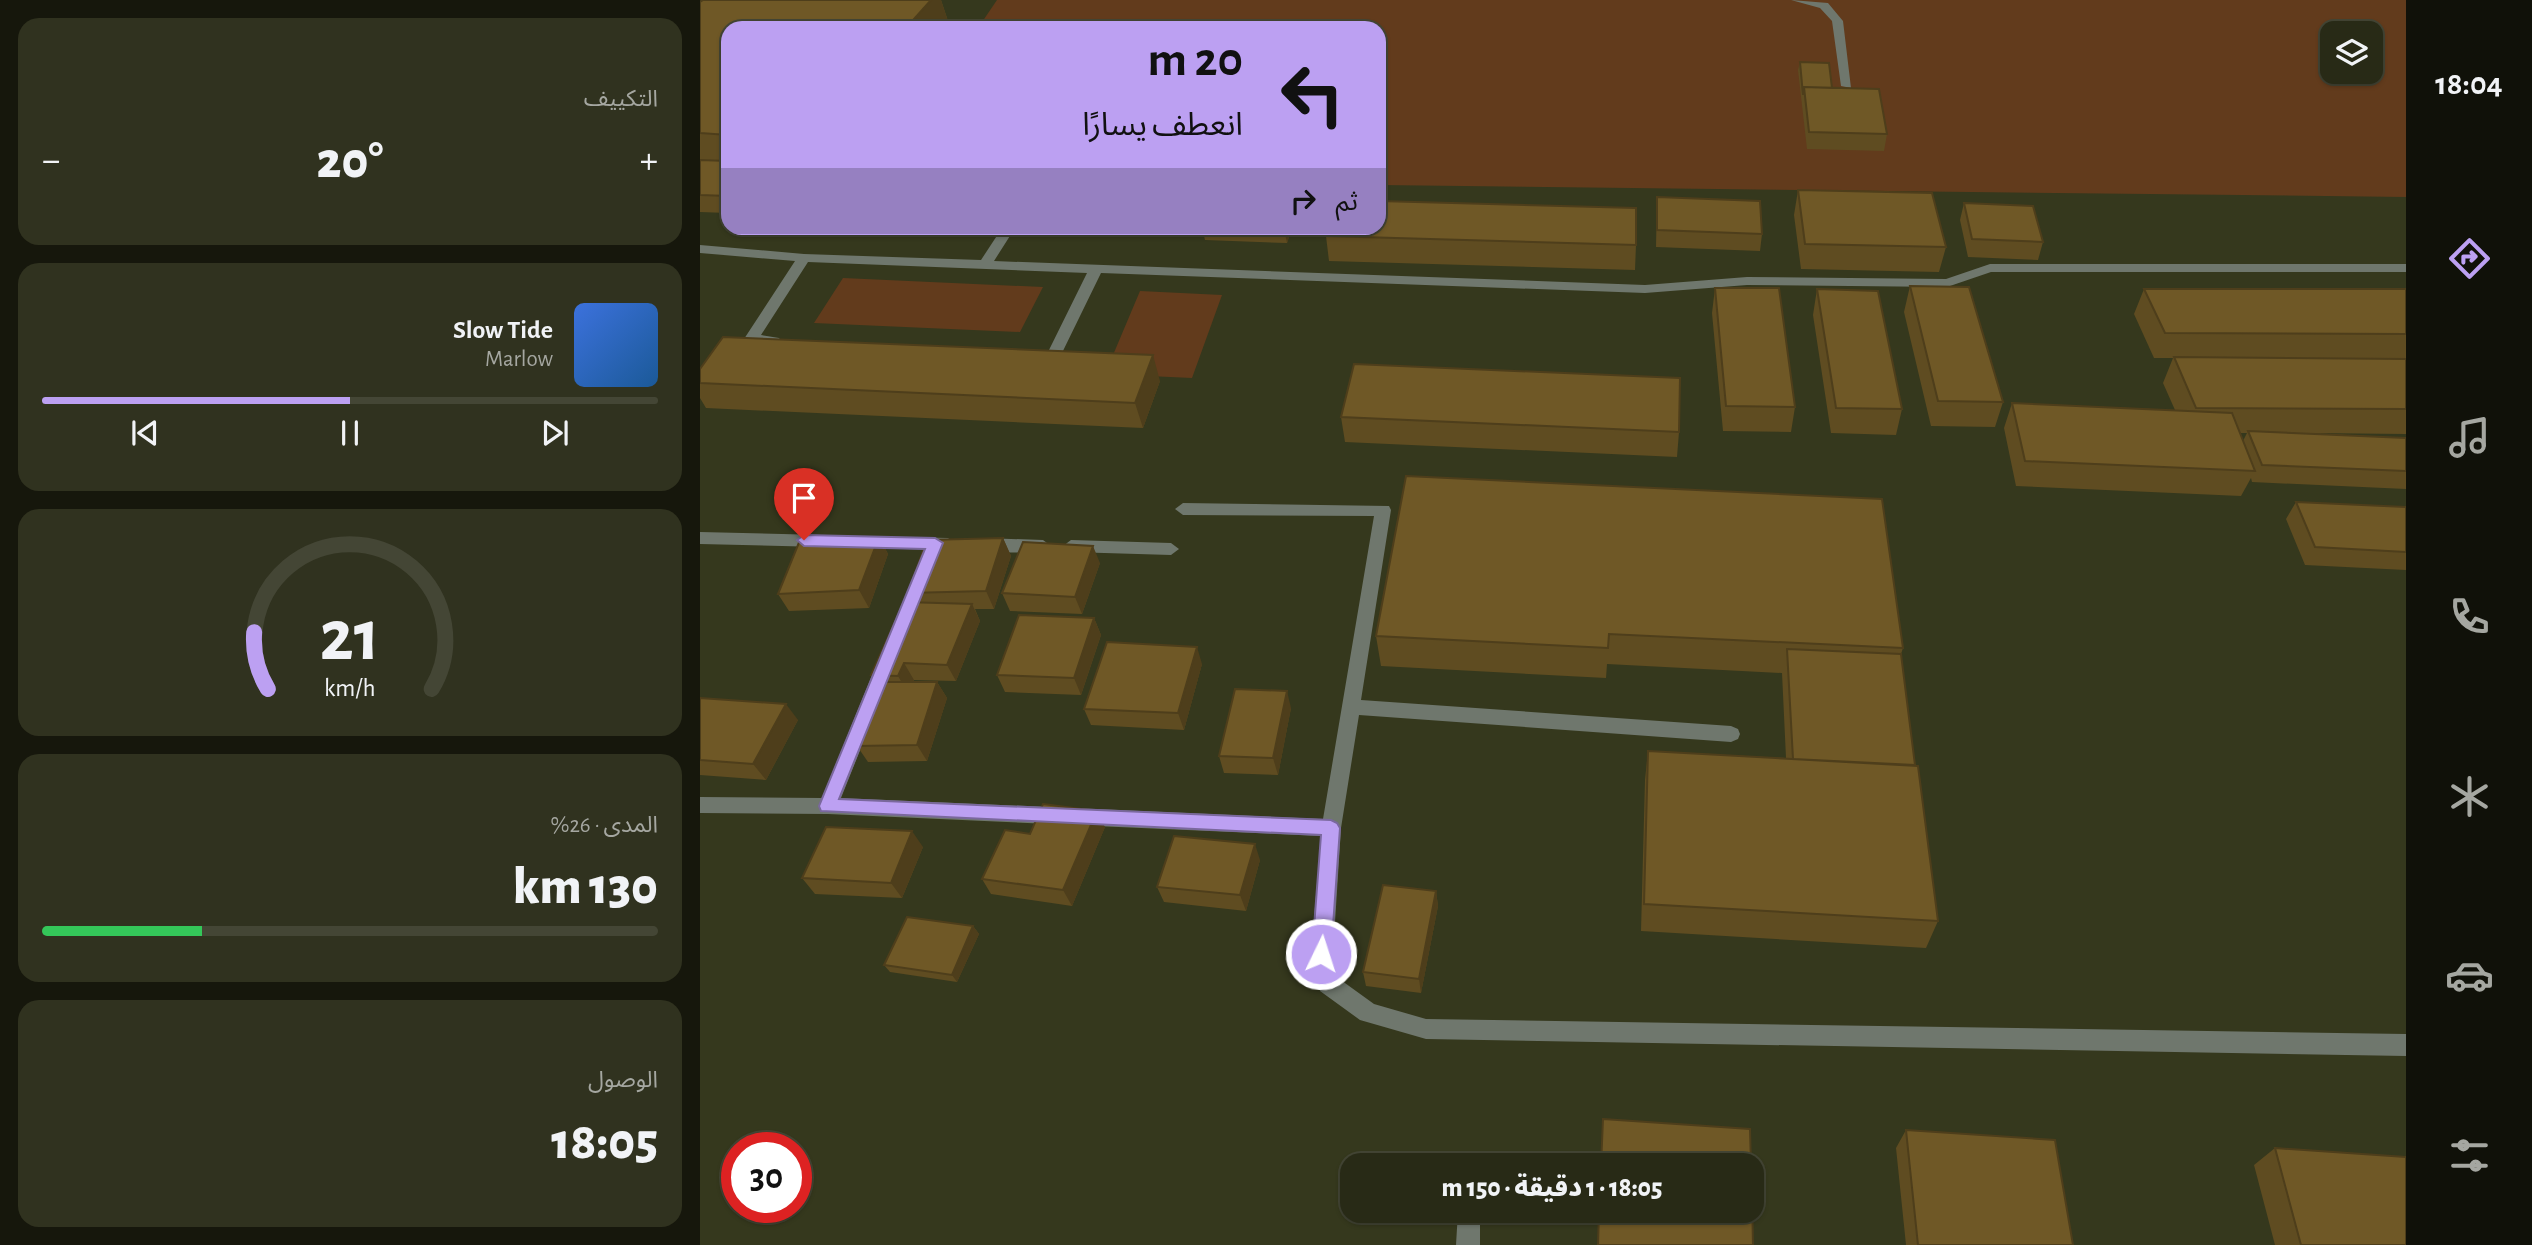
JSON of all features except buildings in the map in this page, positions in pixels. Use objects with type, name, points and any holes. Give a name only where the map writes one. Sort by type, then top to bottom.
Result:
[{"type":"street","points":[[1796,0],[1824,5],[1837,20],[1847,86]]},
{"type":"street","points":[[986,264],[1004,235]]},
{"type":"street","points":[[700,249],[804,258],[1645,289],[1747,281],[1947,284],[1990,268],[2406,268]]},
{"type":"street","points":[[792,342],[751,339],[804,258]]},
{"type":"street","points":[[1025,355],[1053,357],[1096,269]]},
{"type":"street","points":[[1183,509],[1383,510],[1331,828],[1321,954],[1328,984],[1368,1013],[1426,1029],[2406,1045]]},
{"type":"street","points":[[700,538],[933,550],[1171,549]]},
{"type":"street","points":[[828,806],[894,643]]},
{"type":"street","points":[[1351,707],[1731,734]]},
{"type":"street","points":[[700,805],[828,806],[1331,828]]},
{"type":"street","points":[[1468,1245],[1469,1223]]},
{"type":"shaded area","points":[[997,0],[2406,0],[2406,197],[1386,185],[1386,21],[983,21]]},
{"type":"shaded area","points":[[843,278],[1043,287],[1020,332],[814,323]]},
{"type":"shaded area","points":[[1140,291],[1222,295],[1192,378],[1105,374]]},
{"type":"route","points":[[804,540],[935,543],[828,806],[1331,828],[1321,954]]}]
